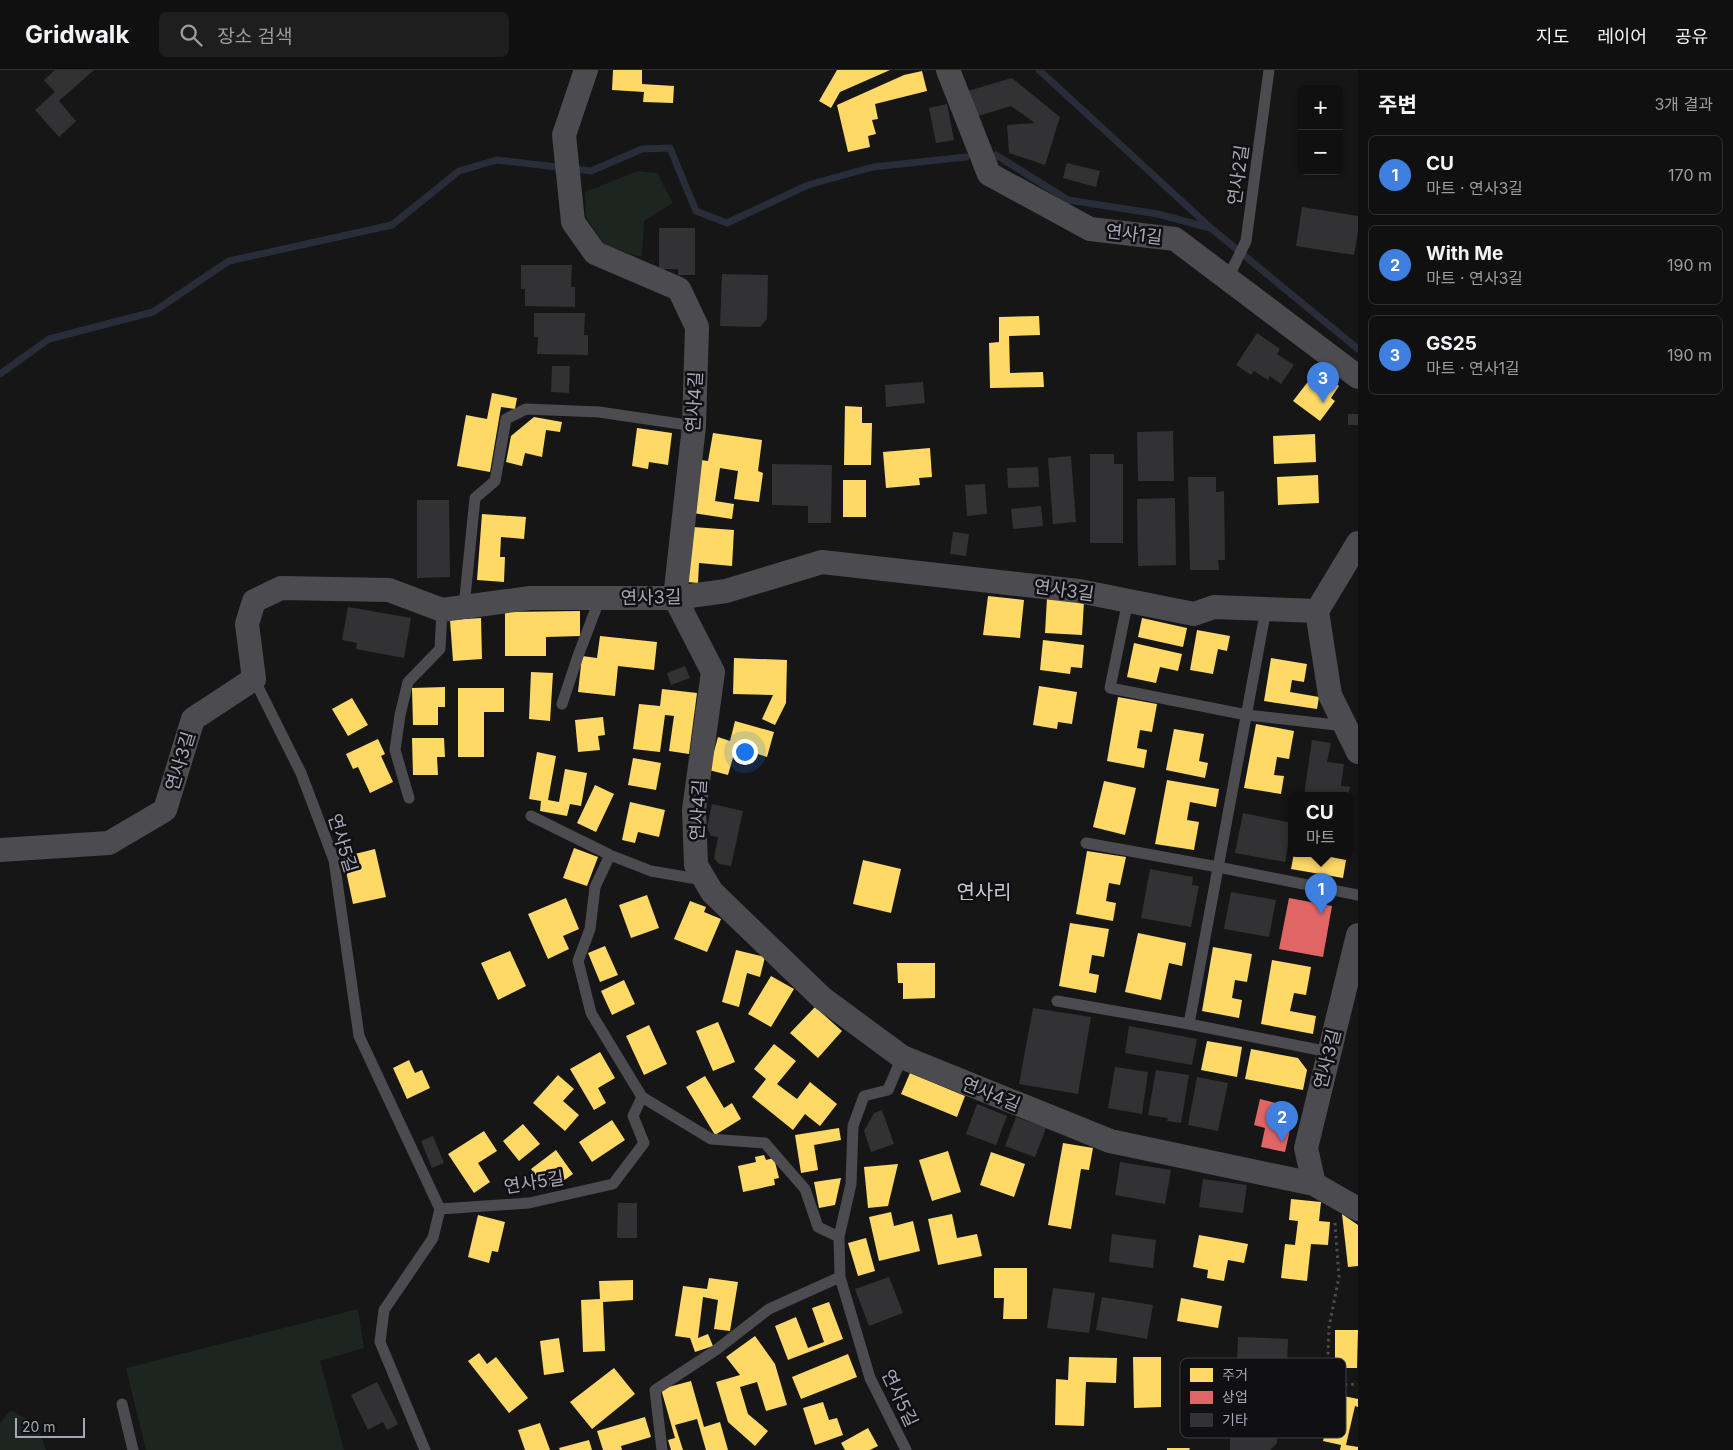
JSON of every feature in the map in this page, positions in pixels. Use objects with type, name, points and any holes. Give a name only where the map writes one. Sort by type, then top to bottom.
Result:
[{"type":"street","name":"연사4길","points":[[586,70],[564,135],[573,222],[595,253],[679,290],[697,327],[694,426],[675,598],[713,672],[694,810],[696,866],[712,892],[822,998],[902,1058],[1110,1141],[1324,1189],[1358,1209]]},
{"type":"street","name":"연사1길","points":[[948,70],[989,174],[1090,229],[1175,239],[1358,377]]},
{"type":"street","points":[[1358,542],[1317,611],[1330,695],[1358,752]]},
{"type":"street","name":"연사3길","points":[[0,850],[110,842],[165,810],[193,719],[254,678],[247,624],[254,601],[281,588],[389,590],[453,609],[530,598],[675,598],[726,592],[822,562],[1078,591],[1194,614],[1214,607],[1317,611]]},
{"type":"street","name":"연사3길","points":[[1324,1189],[1306,1148],[1358,935]]},
{"type":"lane","name":"연사2길","points":[[1227,280],[1246,240],[1269,70]]},
{"type":"lane","points":[[409,798],[395,750],[400,715],[408,682],[440,649],[453,609],[475,498],[495,481],[506,419],[526,409],[599,412],[694,426]]},
{"type":"lane","points":[[562,704],[600,598]]},
{"type":"lane","points":[[1128,600],[1110,688],[1247,715],[1345,726]]},
{"type":"lane","points":[[1189,1024],[1266,609]]},
{"type":"lane","name":"연사5길","points":[[254,678],[301,773],[334,860],[360,1036],[440,1209],[529,1203],[613,1184],[644,1143],[633,1116],[642,1098]]},
{"type":"lane","points":[[531,816],[610,855],[652,871],[705,880]]},
{"type":"lane","points":[[1086,843],[1358,895]]},
{"type":"lane","points":[[610,855],[595,887],[590,929],[578,961],[591,1013],[642,1098],[711,1140],[766,1142],[805,1189],[818,1227],[839,1237]]},
{"type":"lane","points":[[1057,1001],[1189,1024],[1329,1052]]},
{"type":"lane","name":"연사5길","points":[[902,1058],[888,1090],[864,1096],[852,1126],[851,1184],[839,1237],[840,1277],[870,1378],[906,1450]]},
{"type":"lane","points":[[425,1450],[380,1342],[384,1310],[434,1238],[440,1209]]},
{"type":"lane","points":[[662,1450],[655,1390],[716,1350],[769,1309],[840,1277]]},
{"type":"lane","points":[[122,1404],[133,1450]]},
{"type":"path","points":[[1324,1189],[1339,1277],[1329,1327],[1328,1358]]},
{"type":"shaded area","points":[[638,171],[657,173],[673,203],[644,221],[642,257],[605,246],[586,217],[585,192]]},
{"type":"shaded area","points":[[358,1309],[364,1348],[320,1361],[344,1450],[146,1450],[126,1368]]},
{"type":"shaded area","points":[[11,1410],[37,1425],[46,1450],[0,1450],[0,1423]]},
{"type":"building: 주거","points":[[613,70],[642,70],[642,84],[674,86],[673,103],[643,102],[644,92],[612,90]]},
{"type":"building: 주거","points":[[837,70],[890,70],[840,92],[831,108],[819,101]]},
{"type":"building: 주거","points":[[922,71],[927,91],[875,104],[878,119],[872,120],[876,134],[868,136],[870,147],[848,152],[837,105],[904,75]]},
{"type":"building: 주거","points":[[1039,316],[1040,335],[1009,336],[1010,373],[1043,372],[1044,387],[990,388],[989,343],[999,342],[999,317]]},
{"type":"building: 주거","points":[[1317,370],[1339,386],[1331,398],[1335,401],[1320,421],[1293,401]]},
{"type":"building: 주거","points":[[492,393],[517,398],[515,409],[501,407],[490,472],[457,466],[466,415],[487,419]]},
{"type":"building: 주거","points":[[845,406],[862,407],[862,423],[872,423],[871,465],[844,465]]},
{"type":"building: 주거","points":[[534,417],[562,422],[560,432],[546,430],[542,457],[525,453],[522,466],[506,462],[511,436]]},
{"type":"building: 주거","points":[[637,428],[672,433],[668,465],[649,462],[648,469],[632,466]]},
{"type":"building: 주거","points":[[713,433],[762,440],[758,471],[763,473],[759,502],[734,499],[738,471],[720,468],[715,501],[734,504],[732,519],[693,513],[701,460],[708,461]]},
{"type":"building: 주거","points":[[1315,434],[1316,462],[1274,464],[1273,436]]},
{"type":"building: 주거","points":[[930,448],[932,477],[919,478],[920,485],[886,488],[883,452]]},
{"type":"building: 주거","points":[[1318,475],[1319,503],[1278,505],[1277,477]]},
{"type":"building: 주거","points":[[843,480],[866,480],[866,517],[843,517]]},
{"type":"building: 주거","points":[[482,514],[526,517],[524,539],[501,537],[500,557],[505,557],[504,582],[477,580]]},
{"type":"building: 주거","points":[[693,527],[734,530],[732,566],[699,563],[698,583],[688,582]]},
{"type":"building: 주거","points":[[988,596],[1024,600],[1020,638],[983,635]]},
{"type":"building: 주거","points":[[1047,598],[1084,601],[1082,635],[1045,633]]},
{"type":"building: 주거","points":[[580,611],[580,636],[546,637],[546,656],[505,656],[505,612]]},
{"type":"building: 주거","points":[[481,618],[482,659],[453,661],[450,620]]},
{"type":"building: 주거","points":[[1142,618],[1187,628],[1183,647],[1138,637]]},
{"type":"building: 주거","points":[[1197,630],[1230,636],[1227,651],[1218,649],[1213,674],[1190,670]]},
{"type":"building: 주거","points":[[600,636],[657,642],[654,670],[618,666],[615,696],[578,692],[582,656],[597,658]]},
{"type":"building: 주거","points":[[1043,640],[1084,645],[1082,668],[1071,667],[1070,674],[1040,670]]},
{"type":"building: 주거","points":[[1134,643],[1182,654],[1178,671],[1160,667],[1156,683],[1127,677]]},
{"type":"building: 주거","points":[[734,658],[787,660],[786,703],[775,725],[762,719],[773,695],[733,694]]},
{"type":"building: 주거","points":[[1271,658],[1307,664],[1304,682],[1292,680],[1290,692],[1319,697],[1317,709],[1264,701]]},
{"type":"building: 주거","points":[[531,672],[553,673],[550,721],[529,719]]},
{"type":"building: 주거","points":[[1039,686],[1077,692],[1072,724],[1058,722],[1057,729],[1033,725]]},
{"type":"building: 주거","points":[[445,687],[445,707],[438,707],[438,725],[413,725],[412,688]]},
{"type":"building: 주거","points":[[458,688],[504,688],[504,712],[484,712],[484,757],[458,757]]},
{"type":"building: 주거","points":[[662,689],[697,693],[689,754],[669,751],[674,716],[665,715],[660,752],[633,749],[639,704],[660,706]]},
{"type":"building: 주거","points":[[1118,697],[1157,704],[1152,732],[1140,730],[1137,748],[1147,750],[1144,768],[1107,761]]},
{"type":"building: 주거","points":[[352,698],[368,725],[348,736],[332,709]]},
{"type":"building: 주거","points":[[603,717],[605,735],[598,736],[600,750],[578,752],[575,720]]},
{"type":"building: 주거","points":[[735,721],[774,732],[767,757],[736,747],[728,775],[709,770],[718,737],[730,741]]},
{"type":"building: 주거","points":[[1256,724],[1294,731],[1289,759],[1277,757],[1274,775],[1284,776],[1281,794],[1244,788]]},
{"type":"building: 주거","points":[[1174,729],[1204,734],[1199,761],[1208,763],[1205,778],[1166,770]]},
{"type":"building: 주거","points":[[412,738],[444,738],[445,757],[437,757],[438,775],[413,775]]},
{"type":"building: 주거","points":[[378,739],[385,754],[381,756],[393,782],[370,793],[358,767],[353,769],[346,754]]},
{"type":"building: 주거","points":[[537,752],[556,756],[548,800],[559,802],[565,769],[587,773],[581,806],[570,804],[567,816],[540,811],[541,801],[529,799]]},
{"type":"building: 주거","points":[[633,758],[661,763],[656,790],[628,785]]},
{"type":"building: 주거","points":[[1167,780],[1219,789],[1216,807],[1190,802],[1187,820],[1199,822],[1194,850],[1155,844]]},
{"type":"building: 주거","points":[[1104,781],[1136,788],[1125,835],[1093,827]]},
{"type":"building: 주거","points":[[595,785],[614,794],[596,832],[577,823]]},
{"type":"building: 주거","points":[[630,802],[665,810],[659,837],[638,832],[635,843],[622,840]]},
{"type":"building: 주거","points":[[574,848],[598,857],[587,886],[563,878]]},
{"type":"building: 주거","points":[[375,849],[386,897],[353,904],[343,857]]},
{"type":"building: 주거","points":[[1087,851],[1126,857],[1120,885],[1109,883],[1106,901],[1116,903],[1113,921],[1076,914]]},
{"type":"building: 주거","points":[[1293,857],[1331,857],[1346,860],[1343,878],[1291,869]]},
{"type":"building: 주거","points":[[863,860],[901,869],[891,913],[853,904]]},
{"type":"building: 주거","points":[[647,895],[659,928],[631,938],[619,905]]},
{"type":"building: 주거","points":[[566,898],[579,929],[563,936],[569,949],[548,959],[528,914]]},
{"type":"building: 주거","points":[[690,901],[706,907],[704,912],[721,919],[707,952],[674,939]]},
{"type":"building: 주거","points":[[1070,923],[1109,929],[1104,957],[1092,955],[1089,973],[1099,975],[1096,993],[1059,986]]},
{"type":"building: 주거","points":[[1138,933],[1186,943],[1182,966],[1169,963],[1161,1000],[1125,992]]},
{"type":"building: 주거","points":[[605,946],[618,975],[600,982],[588,953]]},
{"type":"building: 주거","points":[[1213,947],[1252,954],[1247,982],[1235,980],[1232,998],[1242,1000],[1239,1018],[1202,1011]]},
{"type":"building: 주거","points":[[736,950],[765,957],[760,977],[747,973],[739,1007],[722,1002]]},
{"type":"building: 주거","points":[[510,951],[526,986],[498,1000],[481,963]]},
{"type":"building: 주거","points":[[1272,960],[1311,967],[1306,995],[1294,993],[1290,1011],[1316,1016],[1313,1034],[1261,1024]]},
{"type":"building: 주거","points":[[897,963],[935,963],[935,998],[903,999],[903,983],[898,983]]},
{"type":"building: 주거","points":[[771,976],[794,989],[771,1027],[748,1014]]},
{"type":"building: 주거","points":[[624,980],[635,1004],[612,1015],[601,991]]},
{"type":"building: 주거","points":[[815,1007],[842,1031],[818,1058],[790,1033]]},
{"type":"building: 주거","points":[[718,1022],[735,1062],[713,1071],[696,1031]]},
{"type":"building: 주거","points":[[649,1025],[667,1064],[644,1075],[626,1036]]},
{"type":"building: 주거","points":[[1207,1041],[1242,1047],[1237,1077],[1201,1070]]},
{"type":"building: 주거","points":[[774,1044],[796,1061],[777,1084],[797,1099],[810,1082],[837,1104],[820,1126],[805,1114],[793,1130],[752,1097],[766,1079],[754,1069]]},
{"type":"building: 주거","points":[[1251,1049],[1298,1058],[1307,1070],[1303,1090],[1245,1079]]},
{"type":"building: 주거","points":[[600,1052],[615,1078],[598,1088],[606,1103],[594,1110],[570,1069]]},
{"type":"building: 주거","points":[[409,1060],[415,1073],[422,1070],[430,1088],[407,1099],[393,1068]]},
{"type":"building: 주거","points":[[910,1073],[965,1096],[957,1117],[901,1094]]},
{"type":"building: 주거","points":[[558,1075],[574,1089],[563,1101],[579,1115],[565,1131],[533,1103]]},
{"type":"building: 주거","points":[[705,1076],[724,1108],[732,1103],[741,1119],[715,1135],[686,1087]]},
{"type":"building: 주거","points":[[612,1120],[625,1140],[592,1162],[579,1142]]},
{"type":"building: 주거","points":[[523,1124],[540,1144],[519,1161],[503,1141]]},
{"type":"building: 주거","points":[[839,1128],[841,1140],[814,1145],[818,1170],[801,1173],[795,1135]]},
{"type":"building: 주거","points":[[484,1131],[497,1151],[478,1163],[490,1182],[474,1193],[448,1154]]},
{"type":"building: 주거","points":[[1063,1143],[1093,1148],[1089,1170],[1081,1169],[1071,1229],[1048,1225]]},
{"type":"building: 주거","points":[[556,1150],[573,1174],[560,1183],[556,1180],[546,1188],[531,1169]]},
{"type":"building: 주거","points":[[948,1151],[961,1192],[932,1201],[919,1160]]},
{"type":"building: 주거","points":[[991,1152],[1025,1164],[1014,1197],[980,1185]]},
{"type":"building: 주거","points":[[764,1155],[766,1160],[774,1158],[779,1178],[774,1179],[775,1185],[743,1192],[738,1166],[756,1162],[755,1157]]},
{"type":"building: 주거","points":[[898,1164],[888,1206],[868,1208],[864,1167]]},
{"type":"building: 주거","points":[[841,1178],[835,1205],[819,1208],[814,1182]]},
{"type":"building: 주거","points":[[1291,1199],[1321,1202],[1319,1221],[1330,1222],[1328,1245],[1311,1244],[1307,1281],[1281,1278],[1285,1244],[1295,1245],[1298,1221],[1289,1220]]},
{"type":"building: 주거","points":[[891,1212],[894,1226],[913,1221],[920,1251],[879,1261],[869,1217]]},
{"type":"building: 주거","points":[[952,1214],[957,1238],[977,1234],[982,1256],[938,1265],[928,1219]]},
{"type":"building: 주거","points":[[1342,1214],[1358,1225],[1358,1266],[1348,1267]]},
{"type":"building: 주거","points":[[478,1215],[505,1222],[498,1252],[492,1251],[489,1263],[468,1257]]},
{"type":"building: 주거","points":[[1199,1235],[1248,1244],[1244,1263],[1228,1260],[1224,1281],[1207,1278],[1208,1270],[1193,1267]]},
{"type":"building: 주거","points":[[866,1238],[875,1271],[858,1276],[848,1243]]},
{"type":"building: 주거","points":[[994,1268],[1027,1268],[1027,1319],[1003,1319],[1004,1298],[994,1298]]},
{"type":"building: 주거","points":[[709,1278],[738,1282],[730,1331],[714,1329],[718,1300],[703,1297],[698,1338],[708,1334],[713,1346],[695,1352],[690,1338],[675,1336],[683,1286],[707,1289]]},
{"type":"building: 주거","points":[[633,1280],[633,1300],[603,1302],[605,1351],[583,1352],[581,1300],[600,1299],[599,1281]]},
{"type":"building: 주거","points":[[1181,1298],[1222,1306],[1218,1328],[1177,1321]]},
{"type":"building: 주거","points":[[829,1302],[843,1339],[788,1360],[775,1326],[796,1317],[808,1348],[824,1342],[812,1308]]},
{"type":"building: 주거","points":[[1335,1330],[1358,1330],[1357,1368],[1346,1368],[1346,1358],[1335,1358]]},
{"type":"building: 주거","points":[[755,1336],[775,1364],[787,1405],[766,1411],[757,1382],[740,1387],[748,1414],[768,1431],[755,1446],[728,1422],[716,1382],[740,1375],[726,1357]]},
{"type":"building: 주거","points":[[559,1338],[564,1372],[544,1375],[540,1341]]},
{"type":"building: 주거","points":[[479,1353],[487,1364],[496,1357],[528,1398],[509,1413],[468,1361]]},
{"type":"building: 주거","points":[[848,1354],[857,1377],[801,1399],[792,1377]]},
{"type":"building: 주거","points":[[1069,1357],[1117,1358],[1116,1383],[1086,1382],[1084,1426],[1055,1425],[1056,1379],[1068,1380]]},
{"type":"building: 주거","points":[[1133,1357],[1161,1357],[1161,1407],[1134,1408]]},
{"type":"building: 주거","points":[[614,1368],[635,1394],[592,1429],[570,1402]]},
{"type":"building: 주거","points":[[691,1381],[704,1427],[720,1422],[728,1450],[706,1450],[697,1419],[675,1425],[683,1450],[671,1450],[668,1440],[675,1438],[661,1389]]},
{"type":"building: 주거","points":[[1346,1396],[1358,1399],[1358,1407],[1355,1406],[1346,1445],[1358,1447],[1358,1450],[1340,1450],[1341,1445],[1323,1441],[1324,1438],[1346,1438]]},
{"type":"building: 주거","points":[[823,1402],[829,1420],[837,1418],[843,1435],[815,1445],[803,1408]]},
{"type":"building: 주거","points":[[645,1417],[651,1437],[621,1446],[622,1450],[603,1450],[597,1431]]},
{"type":"building: 주거","points":[[540,1423],[550,1450],[525,1450],[518,1430]]},
{"type":"building: 주거","points":[[868,1428],[878,1446],[870,1450],[845,1450],[841,1443]]},
{"type":"building: 주거","points":[[589,1440],[592,1450],[560,1450],[559,1448]]},
{"type":"building: 주거","points":[[1167,1448],[1190,1448],[1189,1450],[1167,1450]]},
{"type":"building: 상업","points":[[1289,898],[1332,906],[1323,957],[1279,949]]},
{"type":"building: 상업","points":[[1260,1099],[1295,1108],[1285,1152],[1261,1147],[1265,1128],[1254,1125]]},
{"type":"building: 기타","points":[[55,70],[94,70],[59,101],[76,121],[59,137],[35,110],[55,92],[44,80]]},
{"type":"building: 기타","points":[[1012,78],[1060,117],[1045,165],[1009,153],[1007,125],[1035,123],[1011,106],[975,117],[968,91]]},
{"type":"building: 기타","points":[[947,104],[954,140],[936,143],[929,108]]},
{"type":"building: 기타","points":[[1067,163],[1100,171],[1096,187],[1063,178]]},
{"type":"building: 기타","points":[[1302,207],[1358,216],[1358,231],[1354,255],[1296,246]]},
{"type":"building: 기타","points":[[659,228],[695,228],[695,275],[678,275],[678,269],[659,269]]},
{"type":"building: 기타","points":[[521,265],[572,265],[571,287],[575,287],[575,307],[525,306],[525,289],[521,289]]},
{"type":"building: 기타","points":[[722,274],[768,275],[767,319],[760,327],[720,326]]},
{"type":"building: 기타","points":[[534,313],[585,313],[584,335],[588,335],[588,355],[537,354],[538,337],[534,337]]},
{"type":"building: 기타","points":[[1257,333],[1280,349],[1277,354],[1294,365],[1281,384],[1270,376],[1268,380],[1254,371],[1251,375],[1236,365]]},
{"type":"building: 기타","points":[[552,366],[570,366],[569,393],[551,392]]},
{"type":"building: 기타","points":[[923,382],[925,403],[886,407],[885,385]]},
{"type":"building: 기타","points":[[1348,414],[1358,414],[1358,425],[1348,425]]},
{"type":"building: 기타","points":[[1173,431],[1174,481],[1138,481],[1137,432]]},
{"type":"building: 기타","points":[[1090,454],[1114,454],[1114,464],[1123,464],[1123,543],[1090,543]]},
{"type":"building: 기타","points":[[1071,456],[1076,522],[1053,524],[1048,458]]},
{"type":"building: 기타","points":[[772,464],[832,465],[831,523],[808,523],[808,506],[772,505]]},
{"type":"building: 기타","points":[[1038,467],[1039,487],[1008,488],[1007,468]]},
{"type":"building: 기타","points":[[1188,477],[1216,477],[1216,492],[1224,491],[1225,560],[1218,560],[1219,570],[1190,570]]},
{"type":"building: 기타","points":[[985,484],[987,514],[967,516],[965,485]]},
{"type":"building: 기타","points":[[1175,498],[1176,565],[1138,566],[1137,499]]},
{"type":"building: 기타","points":[[417,500],[449,500],[450,577],[417,578]]},
{"type":"building: 기타","points":[[1041,506],[1043,526],[1013,529],[1011,509]]},
{"type":"building: 기타","points":[[953,532],[969,534],[966,556],[950,554]]},
{"type":"building: 기타","points":[[348,607],[411,618],[404,658],[356,649],[357,643],[342,640]]},
{"type":"building: 기타","points":[[685,666],[690,678],[671,685],[667,673]]},
{"type":"building: 기타","points":[[1312,740],[1331,743],[1327,762],[1344,764],[1341,786],[1350,787],[1349,792],[1304,792]]},
{"type":"building: 기타","points":[[712,804],[743,811],[731,866],[719,864],[714,858],[718,837],[711,836],[707,828]]},
{"type":"building: 기타","points":[[1243,813],[1288,822],[1288,845],[1285,862],[1235,853]]},
{"type":"building: 기타","points":[[1150,869],[1193,877],[1192,885],[1199,886],[1191,927],[1141,918]]},
{"type":"building: 기타","points":[[1231,892],[1276,900],[1269,937],[1224,929]]},
{"type":"building: 기타","points":[[1033,1008],[1091,1017],[1078,1094],[1019,1084]]},
{"type":"building: 기타","points":[[1129,1026],[1197,1039],[1192,1065],[1125,1053]]},
{"type":"building: 기타","points":[[1115,1067],[1148,1072],[1142,1114],[1108,1108]]},
{"type":"building: 기타","points":[[1156,1070],[1189,1075],[1181,1123],[1167,1121],[1168,1118],[1148,1115]]},
{"type":"building: 기타","points":[[1197,1077],[1228,1083],[1218,1131],[1188,1125]]},
{"type":"building: 기타","points":[[977,1104],[1007,1116],[996,1145],[966,1134]]},
{"type":"building: 기타","points":[[882,1110],[894,1144],[871,1152],[864,1131],[874,1113]]},
{"type":"building: 기타","points":[[1016,1117],[1046,1128],[1035,1157],[1005,1146]]},
{"type":"building: 기타","points":[[433,1136],[444,1163],[432,1168],[421,1141]]},
{"type":"building: 기타","points":[[1120,1162],[1171,1170],[1165,1204],[1115,1195]]},
{"type":"building: 기타","points":[[1203,1179],[1247,1185],[1243,1213],[1199,1207]]},
{"type":"building: 기타","points":[[618,1203],[637,1203],[637,1238],[617,1238]]},
{"type":"building: 기타","points":[[1112,1234],[1156,1240],[1153,1268],[1109,1262]]},
{"type":"building: 기타","points":[[889,1277],[903,1313],[869,1326],[855,1289]]},
{"type":"building: 기타","points":[[1053,1288],[1095,1293],[1089,1333],[1047,1328]]},
{"type":"building: 기타","points":[[1102,1297],[1153,1305],[1147,1339],[1096,1330]]},
{"type":"building: 기타","points":[[1238,1337],[1288,1339],[1287,1358],[1237,1358]]},
{"type":"building: 기타","points":[[377,1382],[398,1424],[387,1430],[383,1422],[368,1430],[351,1395]]},
{"type":"building: 기타","points":[[1230,1438],[1277,1438],[1277,1443],[1270,1450],[1230,1450]]},
{"type":"waterway","points":[[1039,70],[1212,229],[1358,349]]},
{"type":"waterway","points":[[0,374],[49,339],[153,312],[229,261],[392,225],[459,171],[497,160],[591,171],[642,149],[670,148],[696,211],[727,223],[808,185],[873,167],[966,157]]},
{"type":"waterway","points":[[996,155],[1068,200],[1158,214],[1210,228]]},
{"type":"place","name":"GS25","points":[[1323,403]]},
{"type":"place","name":"CU","points":[[1321,914]]},
{"type":"place","name":"With Me","points":[[1282,1142]]},
{"type":"district","name":"연사리","points":[[984,892]]}]
